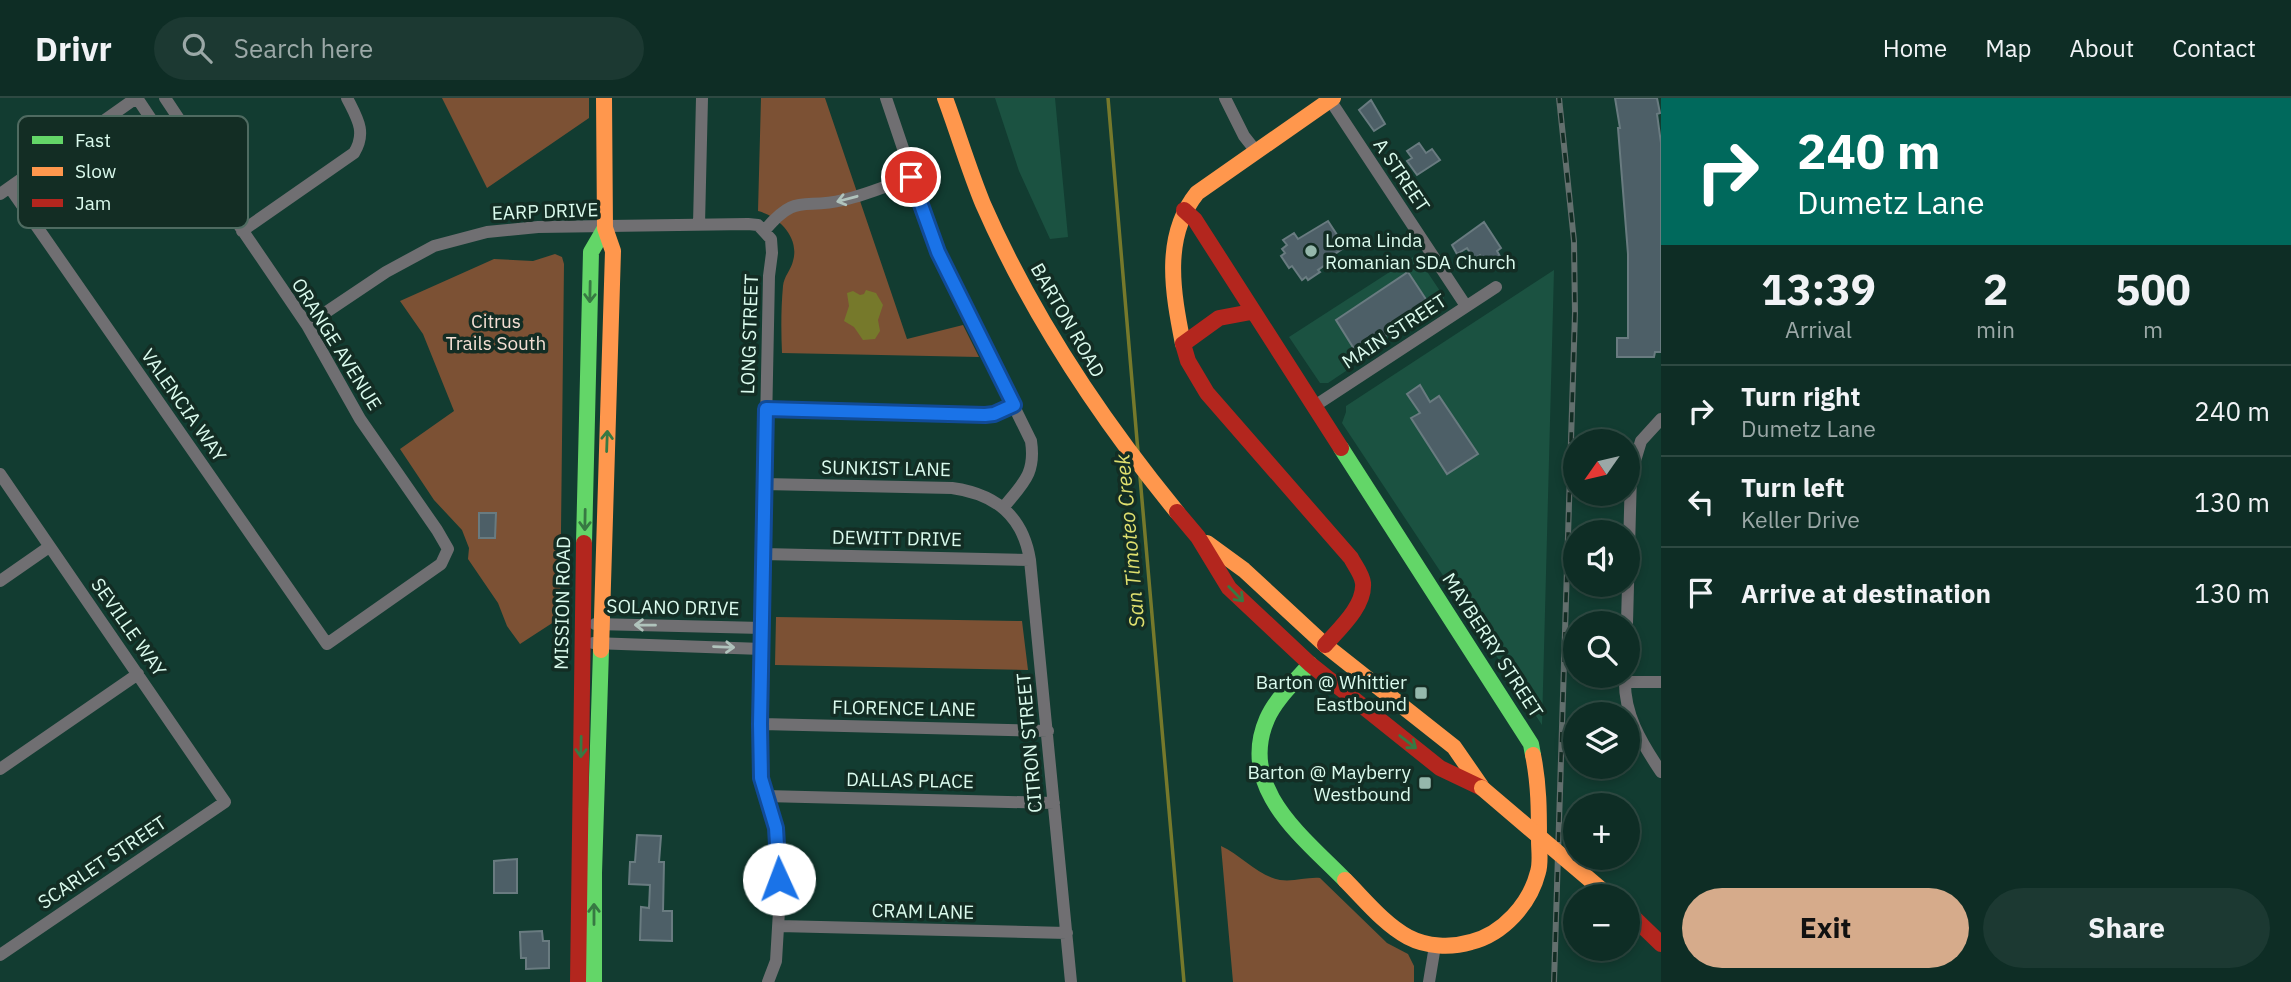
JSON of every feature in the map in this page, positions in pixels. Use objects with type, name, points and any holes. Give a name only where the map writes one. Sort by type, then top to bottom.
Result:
[{"type":"street","name":"ORANGE AVENUE","points":[[136,98],[148,116]]},
{"type":"street","points":[[111,116],[136,98]]},
{"type":"street","name":"ORANGE AVENUE","points":[[165,98],[177,116]]},
{"type":"street","points":[[248,227],[347,160],[359,144],[360,125],[347,98]]},
{"type":"street","name":"MISSION ROAD","points":[[594,982],[594,873],[613,251],[605,228],[604,98]]},
{"type":"street","points":[[699,224],[702,98]]},
{"type":"street","points":[[886,98],[938,252],[1031,441],[1034,458],[1026,479],[1003,508]]},
{"type":"street","name":"BARTON ROAD","points":[[945,98],[983,203],[1054,341],[1089,397],[1198,537],[1229,588],[1310,664],[1440,768],[1482,788],[1595,884]]},
{"type":"street","points":[[1225,98],[1244,136],[1255,150]]},
{"type":"street","points":[[1325,645],[1359,601],[1363,580],[1351,558],[1208,393],[1188,361],[1175,306],[1173,269],[1174,246],[1184,210],[1197,193],[1331,99]]},
{"type":"street","name":"A STREET","points":[[1331,99],[1466,306]]},
{"type":"street","points":[[765,230],[778,216],[796,205],[847,199],[911,177]]},
{"type":"street","name":"VALENCIA WAY","points":[[5,191],[18,209]]},
{"type":"street","name":"MAYBERRY STREET","points":[[1184,210],[1195,220],[1251,312],[1531,744],[1540,792],[1539,869],[1533,889],[1511,919],[1494,933],[1460,946],[1435,946],[1412,940],[1391,926],[1279,813],[1266,789],[1259,754],[1267,719],[1283,695],[1310,664]]},
{"type":"street","name":"EARP DRIVE","points":[[307,325],[386,272],[434,246],[487,232],[538,227],[605,228],[748,223],[765,230]]},
{"type":"street","name":"VALENCIA WAY","points":[[31,228],[327,644],[441,564],[448,549]]},
{"type":"street","name":"ORANGE AVENUE","points":[[240,228],[307,325],[360,419],[438,530],[448,549]]},
{"type":"street","points":[[242,231],[246,228]]},
{"type":"street","name":"MISSION ROAD","points":[[578,982],[582,625],[591,252],[605,228]]},
{"type":"street","name":"LONG STREET","points":[[765,230],[772,245],[764,484],[761,778],[778,842],[779,926],[776,961],[768,982]]},
{"type":"street","name":"MAIN STREET","points":[[1313,407],[1496,287]]},
{"type":"street","points":[[1183,345],[1219,318],[1251,312]]},
{"type":"street","points":[[766,409],[985,415],[1014,405]]},
{"type":"street","points":[[1627,611],[1631,474],[1641,441],[1661,418]]},
{"type":"street","name":"SEVILLE WAY","points":[[0,474],[225,802]]},
{"type":"street","name":"SUNKIST LANE","points":[[764,484],[952,488],[971,490],[1003,508]]},
{"type":"street","name":"CITRON STREET","points":[[1003,508],[1022,530],[1030,560],[1071,982]]},
{"type":"street","name":"BARTON ROAD","points":[[1198,537],[1244,570],[1325,645],[1454,747],[1482,788]]},
{"type":"street","points":[[0,581],[49,547]]},
{"type":"street","name":"DEWITT DRIVE","points":[[763,554],[1030,560]]},
{"type":"street","name":"SOLANO DRIVE","points":[[582,625],[762,628]]},
{"type":"street","points":[[690,626],[690,646]]},
{"type":"street","name":"SOLANO DRIVE","points":[[583,643],[762,649]]},
{"type":"street","points":[[0,769],[138,674]]},
{"type":"street","points":[[1640,680],[1661,682]]},
{"type":"street","points":[[1626,688],[1631,720],[1661,772]]},
{"type":"street","name":"FLORENCE LANE","points":[[760,724],[1048,731]]},
{"type":"street","name":"DALLAS PLACE","points":[[765,796],[1054,803]]},
{"type":"street","name":"SCARLET STREET","points":[[0,955],[225,802]]},
{"type":"street","points":[[1640,924],[1661,944]]},
{"type":"street","name":"CRAM LANE","points":[[779,926],[1067,933]]},
{"type":"street","points":[[1429,982],[1435,946]]},
{"type":"shaded area","points":[[995,98],[1055,98],[1068,237],[1050,239],[1019,171]]},
{"type":"shaded area","points":[[1416,255],[1444,297],[1443,306],[1328,383],[1320,383],[1289,337]]},
{"type":"shaded area","points":[[1554,270],[1542,725],[1342,423],[1346,406]]},
{"type":"shaded area","points":[[866,290],[876,293],[883,305],[878,320],[880,331],[875,339],[863,340],[854,327],[844,321],[849,306],[847,293],[853,291],[860,295]]},
{"type":"green space","points":[[442,98],[589,98],[589,118],[487,188]]},
{"type":"green space","points":[[761,98],[825,98],[907,339],[963,325],[979,357],[782,353],[783,286],[794,252],[786,229],[773,218],[758,211]]},
{"type":"green space","name":"Citrus Trails South","points":[[555,254],[562,257],[564,264],[560,618],[520,644],[507,626],[498,603],[468,559],[469,548],[462,530],[434,500],[400,449],[454,411],[423,334],[400,301],[494,259],[533,261]]},
{"type":"green space","points":[[776,617],[1022,621],[1028,670],[775,665]]},
{"type":"green space","points":[[1221,846],[1272,878],[1320,878],[1387,943],[1408,954],[1414,966],[1414,982],[1233,982]]},
{"type":"building","points":[[1615,98],[1657,98],[1660,113],[1657,114],[1661,143],[1661,352],[1655,352],[1654,357],[1617,357],[1617,338],[1628,338],[1628,254],[1620,128]]},
{"type":"building","points":[[1371,100],[1385,124],[1374,131],[1359,110]]},
{"type":"building","points":[[1419,143],[1426,153],[1432,149],[1440,160],[1417,175],[1407,161],[1412,158],[1407,151]]},
{"type":"building","name":"Loma Linda Romanian SDA Church","points":[[1328,221],[1345,247],[1318,270],[1320,272],[1308,280],[1306,277],[1302,280],[1281,256],[1285,253],[1282,249],[1287,245],[1283,240],[1294,233],[1298,239]]},
{"type":"building","points":[[1484,222],[1501,248],[1497,251],[1501,258],[1488,266],[1480,255],[1474,259],[1467,248],[1457,254],[1452,245]]},
{"type":"building","points":[[1408,272],[1431,307],[1356,352],[1336,320]]},
{"type":"building","points":[[1420,385],[1430,402],[1439,396],[1478,454],[1447,474],[1411,418],[1420,413],[1407,394]]},
{"type":"building","points":[[479,513],[496,513],[495,538],[479,538]]},
{"type":"building","points":[[637,835],[661,836],[659,862],[664,862],[663,911],[672,911],[672,941],[640,940],[641,907],[649,908],[650,885],[629,884],[630,862],[635,862]]},
{"type":"building","points":[[517,859],[517,893],[494,893],[494,861]]},
{"type":"building","points":[[542,931],[543,941],[549,941],[549,968],[526,969],[526,958],[521,958],[520,932]]},
{"type":"waterway","name":"San Timoteo Creek","points":[[1108,98],[1138,452]]},
{"type":"waterway","name":"San Timoteo Creek","points":[[1140,477],[1184,982]]},
{"type":"railway","points":[[1554,982],[1575,313],[1574,241],[1559,98]]},
{"type":"traffic: fast","points":[[584,543],[591,252],[605,228]]},
{"type":"traffic: fast","points":[[1341,448],[1531,744],[1533,755]]},
{"type":"traffic: fast","points":[[594,982],[594,873],[601,650]]},
{"type":"traffic: fast","points":[[1310,664],[1281,697],[1267,719],[1260,744],[1261,767],[1267,789],[1279,809],[1345,880]]},
{"type":"traffic: slow","points":[[601,650],[613,251],[605,228],[604,98]]},
{"type":"traffic: slow","points":[[945,98],[983,204],[1023,286],[1095,403],[1177,512]]},
{"type":"traffic: slow","points":[[1183,344],[1173,266],[1179,228],[1186,210],[1197,193],[1333,98]]},
{"type":"traffic: slow","points":[[1207,543],[1244,570],[1325,645],[1454,747],[1481,786]]},
{"type":"traffic: slow","points":[[1345,880],[1383,919],[1415,940],[1431,945],[1455,945],[1471,942],[1494,932],[1522,906],[1539,868],[1538,798],[1533,755]]},
{"type":"traffic: slow","points":[[1482,788],[1595,884]]},
{"type":"traffic: jam","points":[[1184,210],[1195,220],[1341,448]]},
{"type":"traffic: jam","points":[[1251,312],[1219,318],[1183,344],[1188,361],[1207,393],[1351,558],[1360,573],[1363,592],[1356,609],[1325,645]]},
{"type":"traffic: jam","points":[[1177,512],[1198,537],[1229,588],[1310,664],[1440,768],[1482,788]]},
{"type":"traffic: jam","points":[[578,982],[584,543]]},
{"type":"traffic: jam","points":[[1640,924],[1661,944]]},
{"type":"place","name":"Loma Linda Romanian SDA Church","points":[[1311,251]]},
{"type":"place","name":"Barton @ Whittier Eastbound","points":[[1421,693]]},
{"type":"place","name":"Barton @ Mayberry Westbound","points":[[1425,783]]},
{"type":"route","points":[[779,879],[776,828],[761,778],[766,409],[985,415],[1014,405],[938,252],[911,177]]}]
